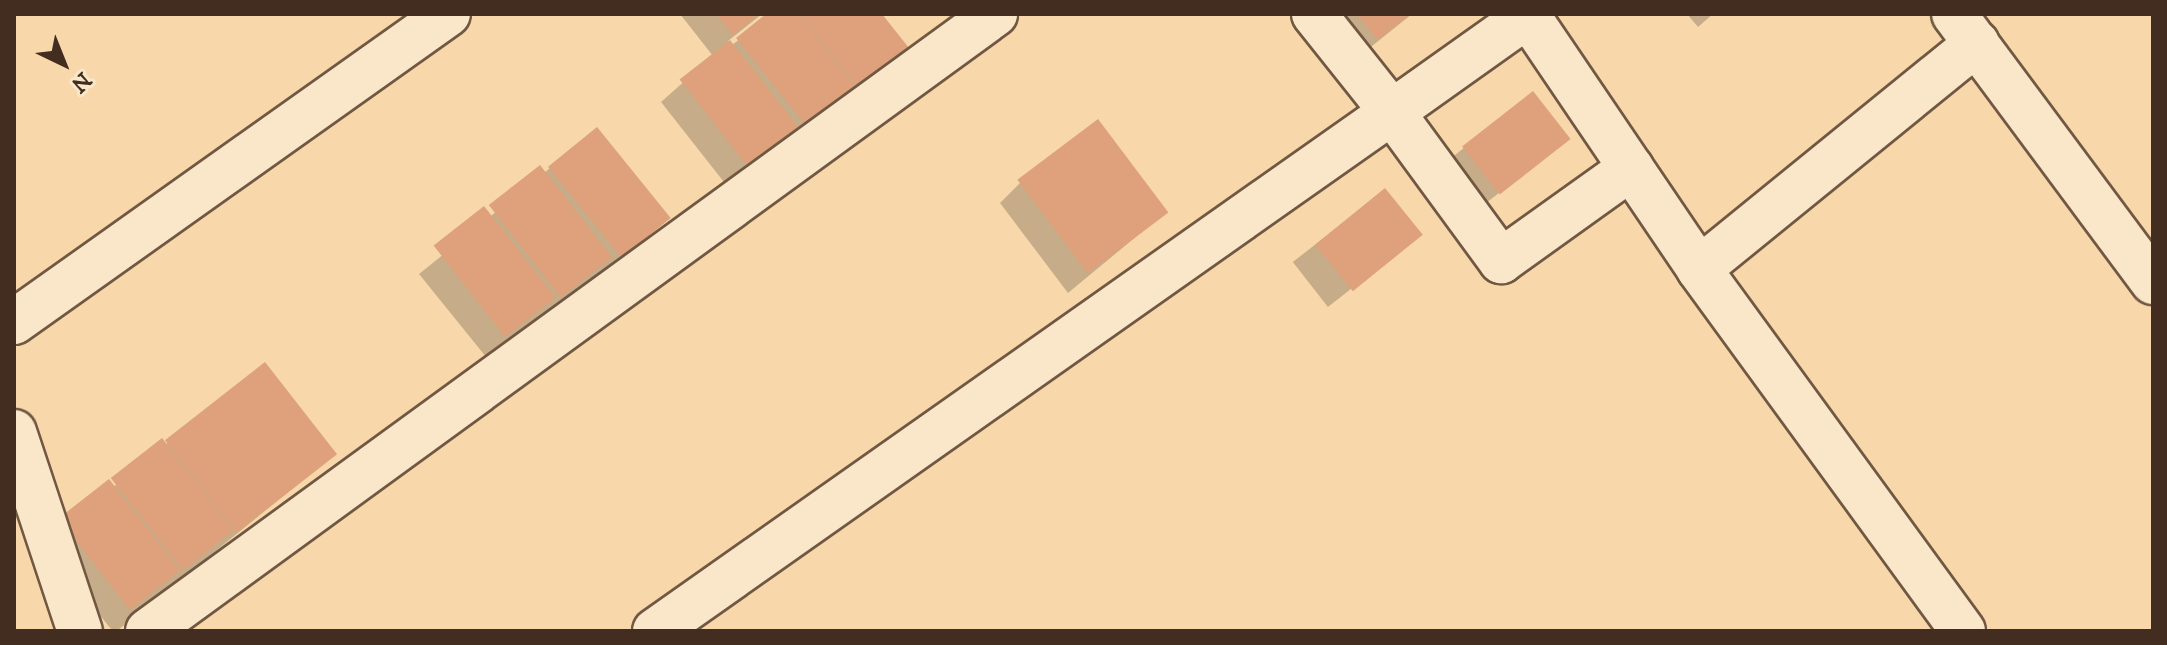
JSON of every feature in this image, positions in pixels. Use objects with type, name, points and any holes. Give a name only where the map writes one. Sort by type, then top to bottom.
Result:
[{"type":"street","points":[[14,322],[448,14]]},
{"type":"street","points":[[148,631],[995,14]]},
{"type":"street","points":[[1314,14],[1392,112],[1501,261],[1631,168]]},
{"type":"street","points":[[655,631],[1529,15],[1699,269],[1963,631]]},
{"type":"street","points":[[1699,269],[1966,28],[2153,282]]},
{"type":"street","points":[[14,432],[80,631]]},
{"type":"building","points":[[716,14],[759,14],[733,35]]},
{"type":"building","points":[[766,14],[799,14],[859,90],[809,129],[736,38]]},
{"type":"building","points":[[800,14],[882,14],[913,53],[863,93]]},
{"type":"building","points":[[1357,14],[1410,14],[1378,40]]},
{"type":"building","points":[[730,40],[802,132],[752,172],[680,79]]},
{"type":"building","points":[[1533,91],[1571,139],[1500,194],[1462,146]]},
{"type":"building","points":[[1098,119],[1168,212],[1088,273],[1017,180]]},
{"type":"building","points":[[597,127],[671,218],[622,258],[548,167]]},
{"type":"building","points":[[540,165],[612,257],[561,297],[489,205]]},
{"type":"building","points":[[1385,188],[1423,235],[1353,291],[1315,245]]},
{"type":"building","points":[[484,206],[555,297],[505,337],[434,245]]},
{"type":"building","points":[[265,362],[337,454],[237,532],[165,440]]},
{"type":"building","points":[[162,438],[234,530],[183,570],[111,478]]},
{"type":"building","points":[[109,479],[180,570],[130,610],[59,518]]}]
